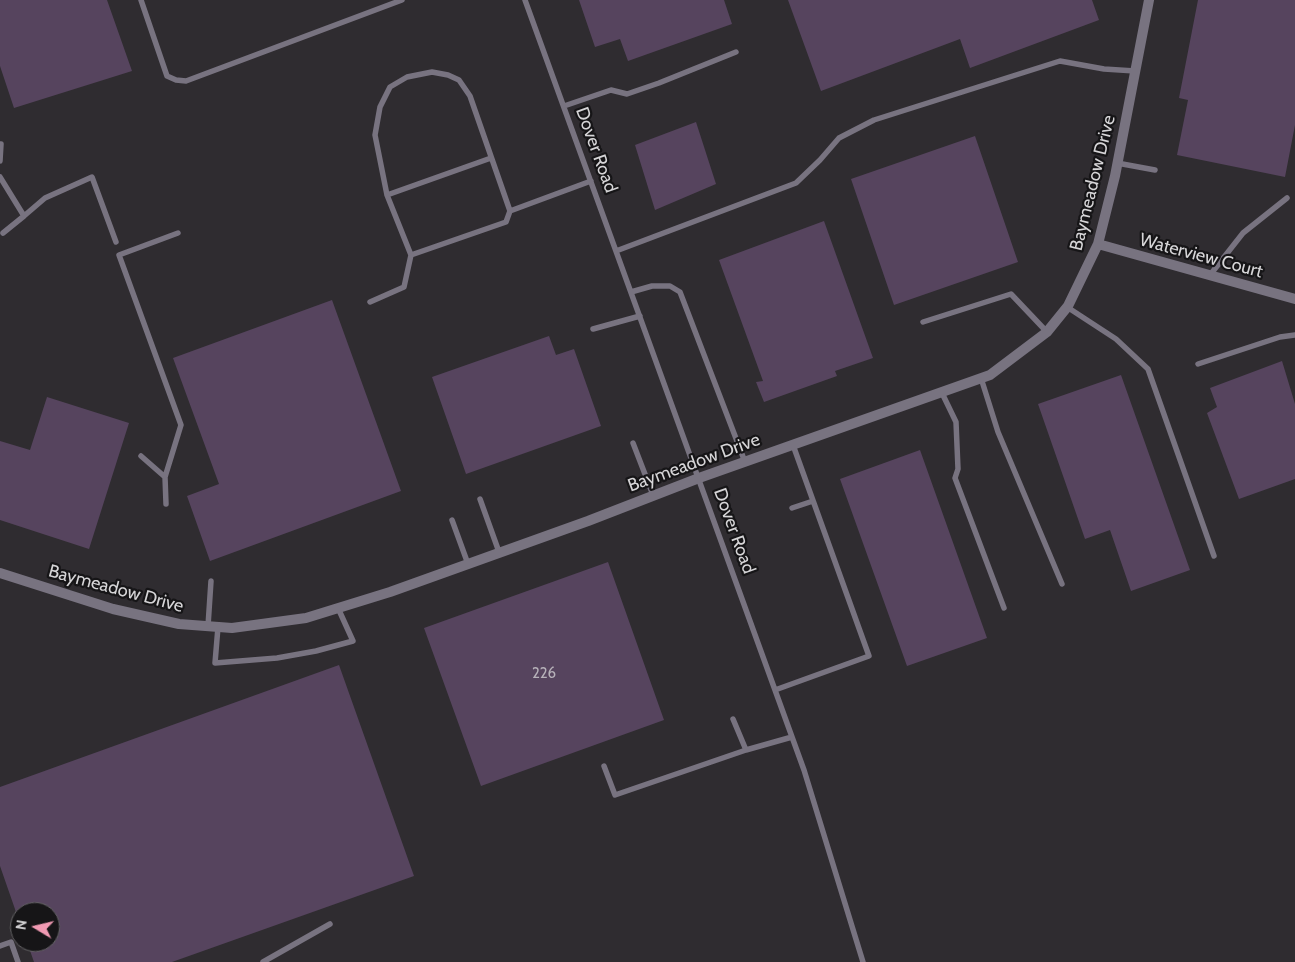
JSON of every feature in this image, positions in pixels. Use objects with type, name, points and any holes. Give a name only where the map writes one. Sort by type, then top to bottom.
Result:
[{"type":"street","name":"Baymeadow Drive","points":[[0,574],[113,609],[179,624],[232,628],[306,618],[390,592],[699,478],[990,375],[1047,332],[1067,307],[1098,244],[1117,163],[1149,0]]},
{"type":"street","name":"Waterview Court","points":[[1098,244],[1295,299]]},
{"type":"lane","points":[[140,0],[167,76],[176,80],[186,81],[402,0]]},
{"type":"lane","name":"Dover Road","points":[[525,0],[804,770],[863,962]]},
{"type":"lane","points":[[564,106],[611,90],[627,94],[736,52]]},
{"type":"lane","points":[[616,251],[796,183],[839,138],[874,120],[1060,61],[1104,69],[1135,71]]},
{"type":"lane","points":[[370,302],[404,287],[411,255],[387,195],[375,136],[380,107],[390,88],[407,77],[432,72],[448,75],[459,80],[470,96],[510,211],[506,222],[411,255]]},
{"type":"lane","points":[[0,161],[1,144]]},
{"type":"lane","points":[[387,195],[491,158]]},
{"type":"lane","points":[[1117,163],[1155,170]]},
{"type":"lane","points":[[0,177],[24,216]]},
{"type":"lane","points":[[3,233],[45,198],[92,177],[116,242]]},
{"type":"lane","points":[[510,211],[591,181]]},
{"type":"lane","points":[[1210,275],[1243,233],[1287,198]]},
{"type":"lane","points":[[166,504],[165,477],[181,425],[119,255],[178,233]]},
{"type":"lane","points":[[631,292],[652,286],[670,286],[680,292],[745,462]]},
{"type":"lane","points":[[923,322],[1011,294],[1047,332]]},
{"type":"lane","points":[[1067,307],[1116,339],[1148,369],[1214,556]]},
{"type":"lane","points":[[593,329],[640,316]]},
{"type":"lane","points":[[1198,364],[1280,337],[1295,334]]},
{"type":"lane","points":[[982,378],[998,432],[1062,584]]},
{"type":"lane","points":[[942,392],[956,422],[958,469],[955,478],[1004,608]]},
{"type":"lane","points":[[634,443],[653,495]]},
{"type":"lane","points":[[775,690],[869,656],[793,445]]},
{"type":"lane","points":[[141,456],[165,477]]},
{"type":"lane","points":[[480,499],[499,552]]},
{"type":"lane","points":[[792,508],[813,500]]},
{"type":"lane","points":[[452,520],[468,564]]},
{"type":"lane","points":[[211,581],[214,662],[278,658],[316,651],[353,641],[338,608]]},
{"type":"lane","points":[[733,719],[746,750]]},
{"type":"lane","points":[[604,766],[614,794],[746,750],[792,737]]},
{"type":"lane","points":[[264,962],[330,924]]},
{"type":"lane","points":[[0,946],[11,942],[18,962]]},
{"type":"building","points":[[0,0],[107,0],[132,71],[14,108],[0,66]]},
{"type":"building","points":[[579,0],[724,0],[732,24],[628,61],[620,39],[595,47]]},
{"type":"building","points":[[788,0],[1092,0],[1099,20],[970,68],[960,39],[821,91]]},
{"type":"building","points":[[1198,0],[1295,0],[1295,125],[1285,177],[1177,155],[1188,100],[1179,98]]},
{"type":"building","points":[[696,122],[716,184],[655,210],[635,145]]},
{"type":"building","points":[[975,136],[1018,262],[894,305],[851,179]]},
{"type":"building","points":[[824,221],[873,358],[835,371],[837,376],[764,402],[756,382],[763,381],[719,260]]},
{"type":"building","points":[[332,300],[401,491],[210,561],[187,496],[219,484],[173,358]]},
{"type":"building","points":[[549,336],[556,355],[574,349],[601,426],[466,474],[432,377]]},
{"type":"building","points":[[1282,361],[1295,404],[1295,479],[1239,499],[1207,413],[1217,407],[1210,388]]},
{"type":"building","points":[[1121,375],[1190,570],[1131,591],[1110,530],[1085,539],[1038,404]]},
{"type":"building","points":[[47,397],[129,423],[89,549],[0,520],[0,441],[30,450]]},
{"type":"building","points":[[920,450],[987,638],[907,666],[840,479]]},
{"type":"building","points":[[608,562],[664,720],[481,786],[424,628]]},
{"type":"building","points":[[339,665],[414,876],[172,962],[34,962],[30,952],[60,952],[60,902],[13,902],[0,866],[0,787]]}]
